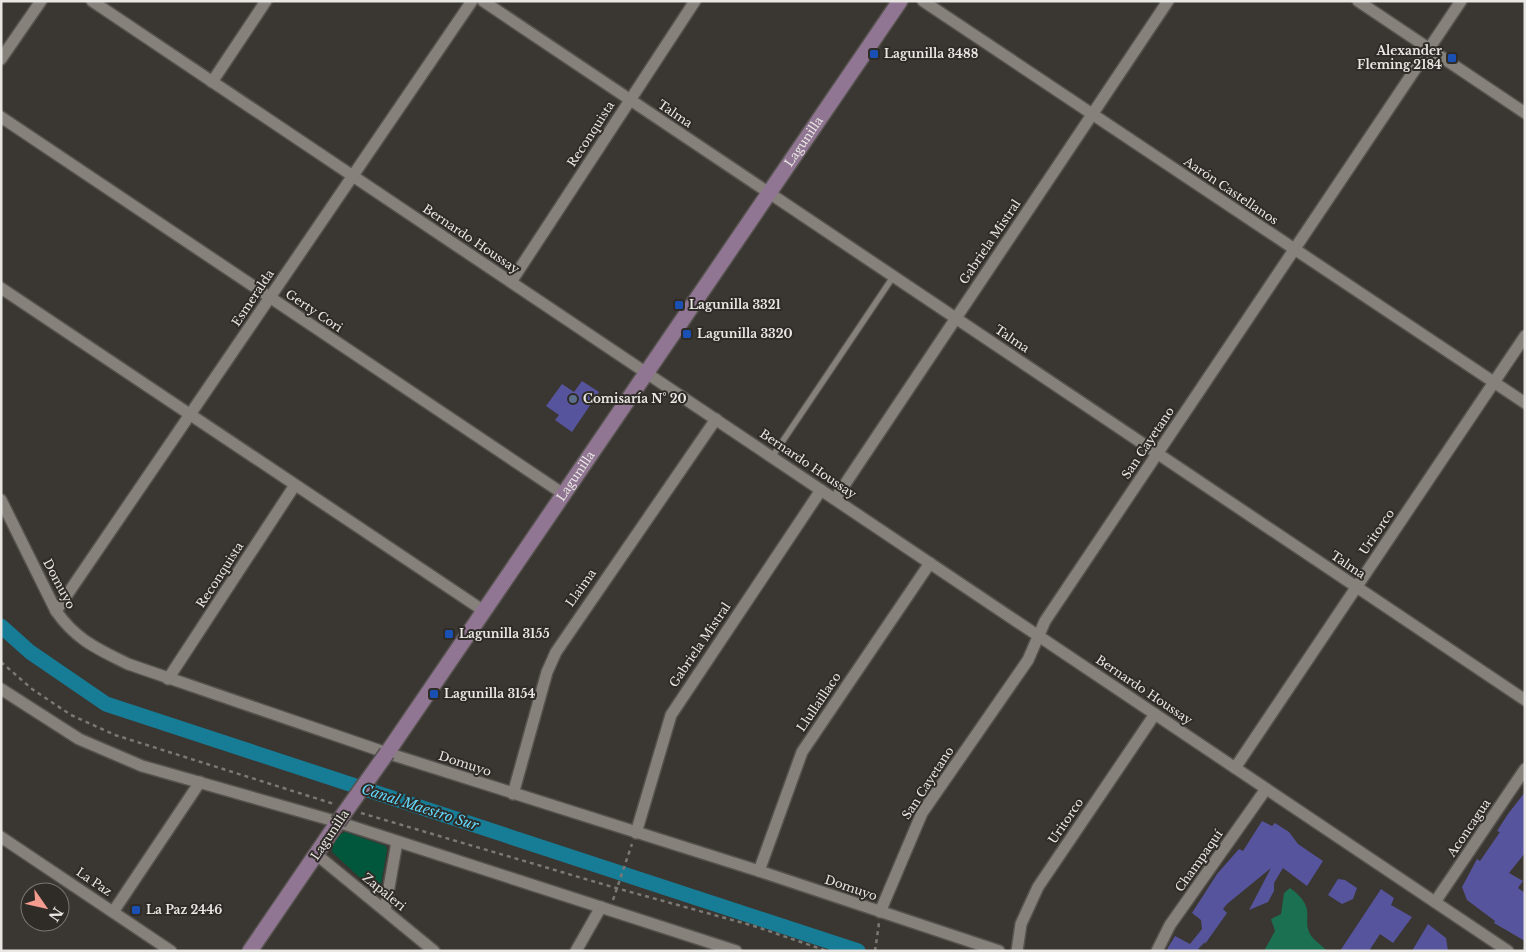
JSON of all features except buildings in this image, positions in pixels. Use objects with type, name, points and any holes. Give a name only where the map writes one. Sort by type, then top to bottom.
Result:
[{"type":"main road","name":"Lagunilla","points":[[250,951],[900,1]]},
{"type":"street","points":[[1,58],[41,1]]},
{"type":"street","name":"Bernardo Houssay","points":[[92,1],[1508,951]]},
{"type":"street","points":[[212,82],[266,1]]},
{"type":"street","name":"Esmeralda","points":[[56,611],[472,1]]},
{"type":"street","name":"Talma","points":[[483,1],[1525,700]]},
{"type":"street","name":"Reconquista","points":[[511,282],[696,1]]},
{"type":"street","name":"Aarón Castellanos","points":[[923,1],[1525,403]]},
{"type":"street","name":"Gabriela Mistral","points":[[835,499],[1168,1]]},
{"type":"street","points":[[1358,1],[1525,113]]},
{"type":"street","name":"San Cayetano","points":[[880,912],[922,813],[1028,660],[1045,621],[1461,1]]},
{"type":"street","name":"Gerty Cori","points":[[1,117],[562,493]]},
{"type":"street","points":[[1,288],[189,416],[484,611]]},
{"type":"street","name":"Uritorco","points":[[1235,768],[1525,336]]},
{"type":"street","name":"Llaima","points":[[512,794],[547,672],[556,652],[716,419]]},
{"type":"street","name":"Reconquista","points":[[168,679],[295,486]]},
{"type":"street","name":"Gabriela Mistral","points":[[636,833],[671,715],[821,490]]},
{"type":"street","name":"Domuyo","points":[[1,500],[56,611],[73,633],[88,644],[128,664],[386,753],[759,871],[999,951]]},
{"type":"street","name":"Llullaillaco","points":[[759,871],[802,752],[930,563]]},
{"type":"street","points":[[1,690],[54,724],[116,757],[338,822],[732,950]]},
{"type":"street","name":"Uritorco","points":[[1017,951],[1021,924],[1038,887],[1155,714]]},
{"type":"street","name":"Aconcagua","points":[[1436,902],[1525,769]]},
{"type":"street","points":[[113,912],[200,782]]},
{"type":"street","name":"Champaquí","points":[[1157,951],[1170,926],[1266,788]]},
{"type":"street","name":"La Paz","points":[[1,837],[171,951]]},
{"type":"street","points":[[385,910],[397,842]]},
{"type":"street","name":"Zapaleri","points":[[317,854],[434,951]]},
{"type":"street","points":[[576,951],[602,907]]},
{"type":"lane","points":[[772,457],[893,276]]},
{"type":"path","points":[[1,662],[32,689],[71,715],[115,735],[342,807]]},
{"type":"path","points":[[360,812],[616,888],[754,926],[827,951]]},
{"type":"path","points":[[616,888],[636,833]]},
{"type":"path","points":[[875,951],[880,912]]},
{"type":"green space","points":[[345,832],[386,846],[387,850],[381,884],[377,889],[370,887],[332,852],[334,838]]},
{"type":"green space","points":[[1290,888],[1299,896],[1307,908],[1307,925],[1312,937],[1327,951],[1264,951],[1275,931],[1271,919],[1281,914],[1284,893]]},
{"type":"waterway","name":"Canal Maestro Sur","points":[[1,626],[30,652],[106,704],[858,951]]},
{"type":"place","name":"Lagunilla 3488","points":[[874,54]]},
{"type":"place","name":"Alexander Fleming 2184","points":[[1452,58]]},
{"type":"place","name":"Lagunilla 3321","points":[[679,305]]},
{"type":"place","name":"Lagunilla 3320","points":[[687,334]]},
{"type":"place","name":"Comisaría N° 20","points":[[573,399]]},
{"type":"place","name":"Lagunilla 3155","points":[[449,634]]},
{"type":"place","name":"Lagunilla 3154","points":[[434,694]]},
{"type":"place","name":"La Paz 2446","points":[[136,910]]}]
